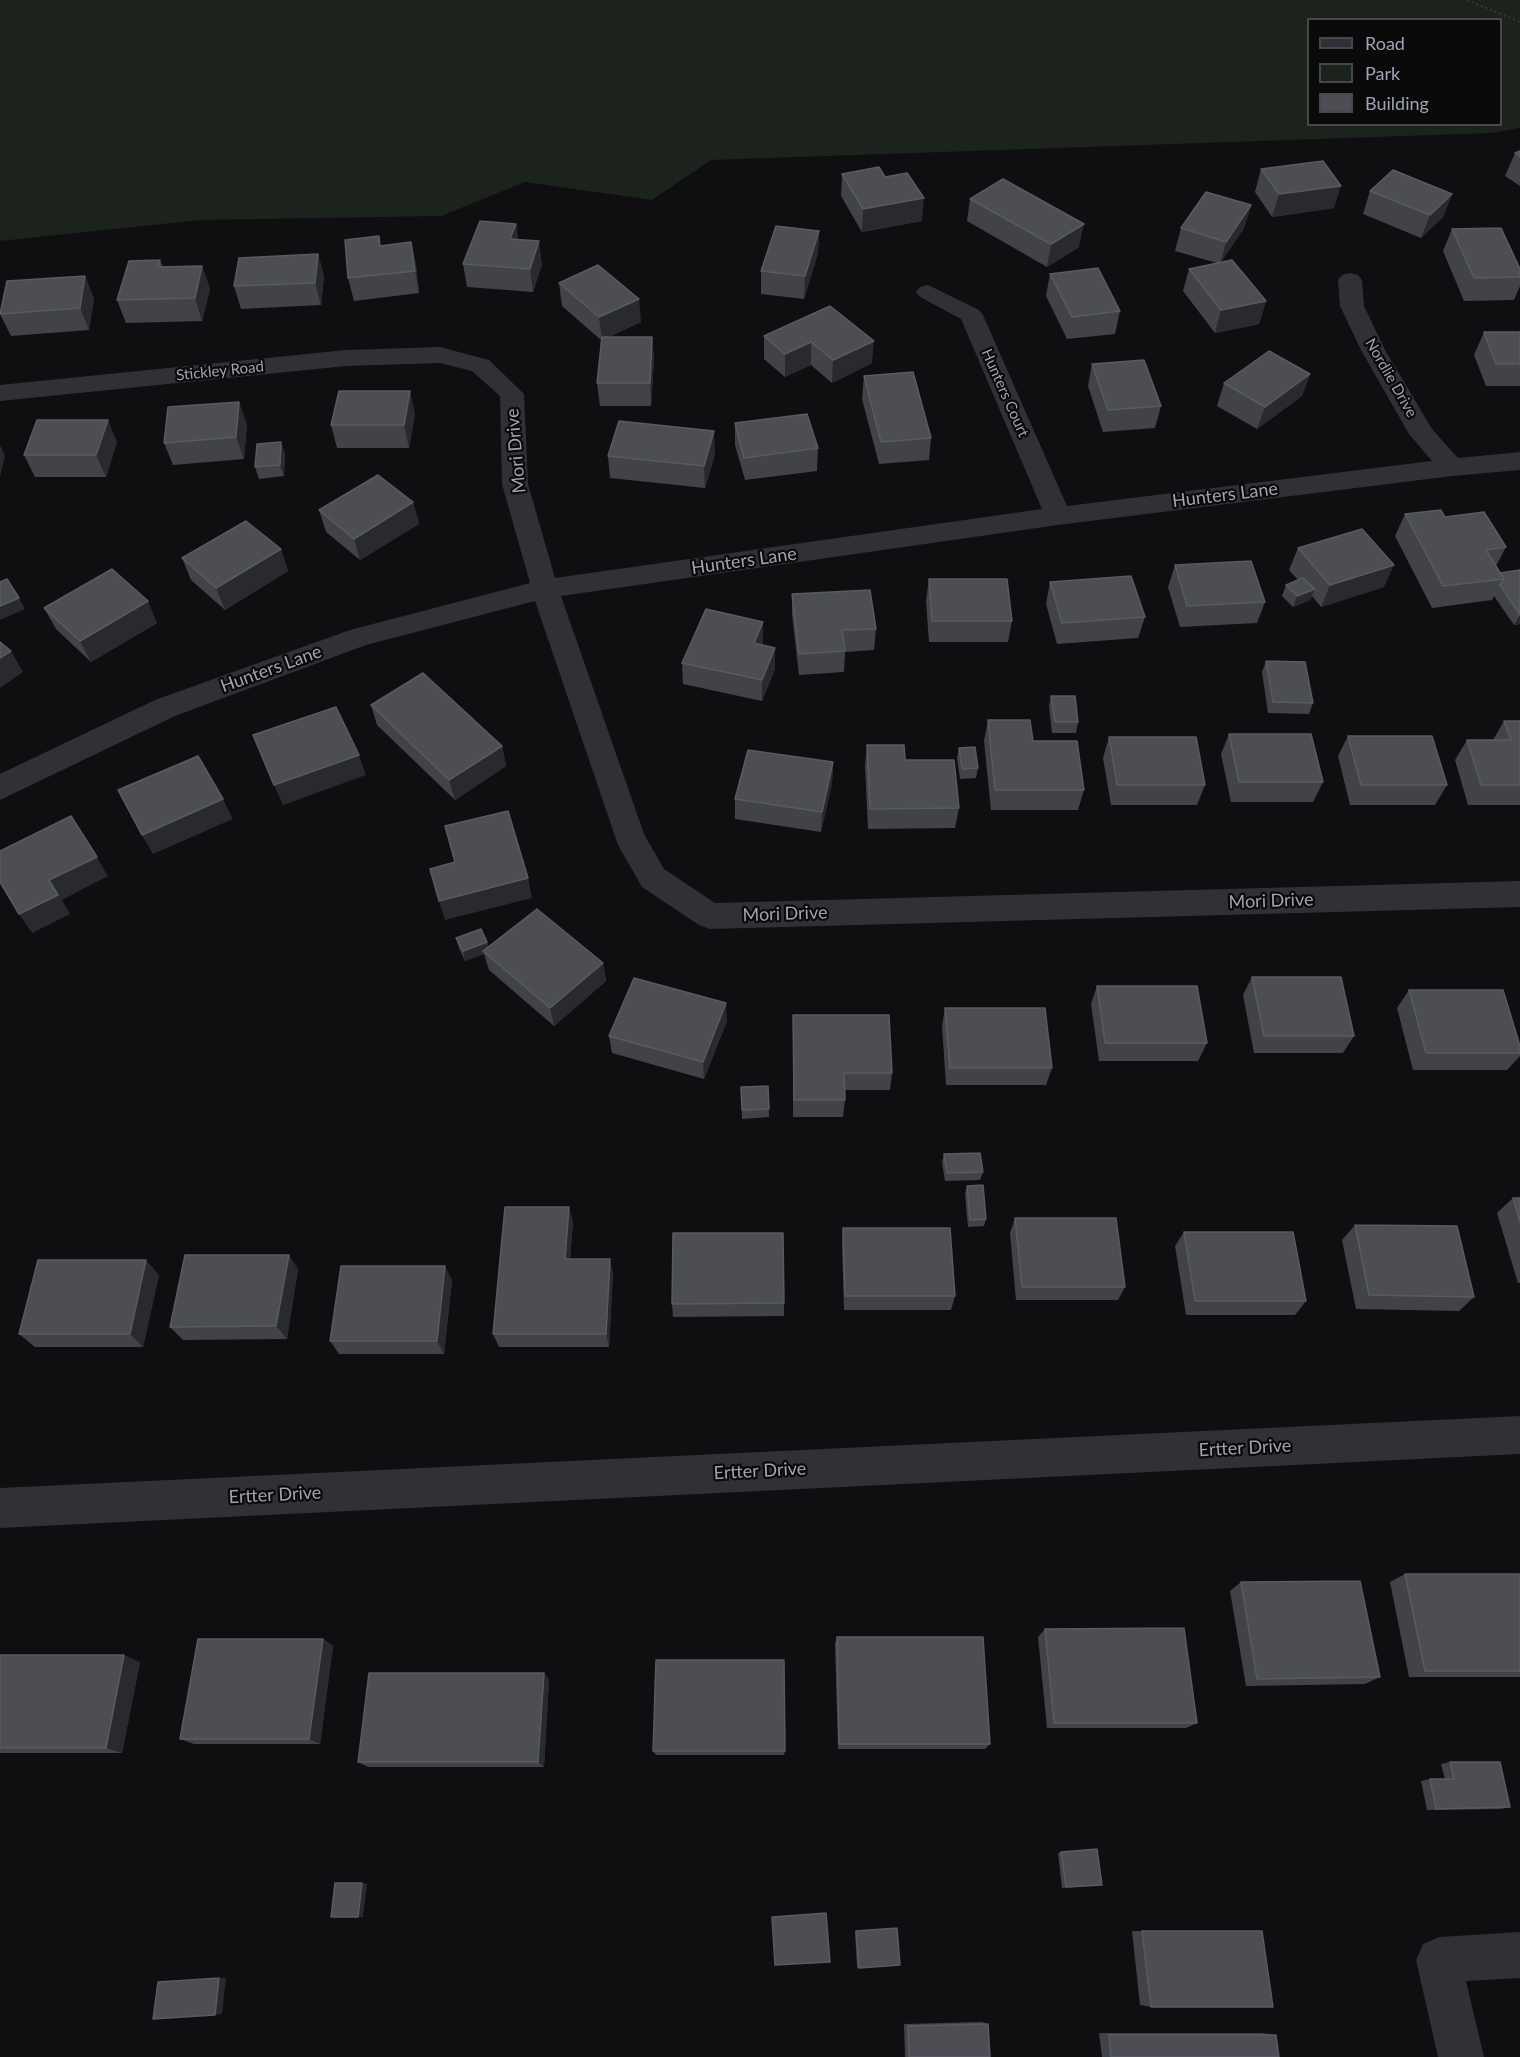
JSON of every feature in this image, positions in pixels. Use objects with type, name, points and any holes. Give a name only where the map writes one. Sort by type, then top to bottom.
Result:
[{"type":"street","name":"Nordlie Drive","points":[[1350,280],[1352,306],[1373,350],[1422,434],[1452,467]]},
{"type":"street","name":"Hunters Court","points":[[928,292],[971,315],[1058,516]]},
{"type":"street","name":"Stickley Road","points":[[0,393],[346,358],[440,355]]},
{"type":"street","name":"Mori Drive","points":[[440,355],[480,365],[512,394],[515,484],[545,589],[629,836],[653,878],[710,916],[1520,894]]},
{"type":"street","name":"Hunters Lane","points":[[0,788],[49,762],[165,708],[295,660],[360,637],[545,589],[1058,516],[1452,467],[1520,461]]},
{"type":"street","name":"Ertter Drive","points":[[0,1508],[1520,1435]]},
{"type":"street","points":[[1461,2057],[1439,1960],[1520,1955]]},
{"type":"path","points":[[1467,0],[1520,21]]},
{"type":"green space","points":[[0,0],[1520,0],[1520,128],[1491,133],[711,160],[652,200],[525,182],[441,216],[200,220],[0,241]]},
{"type":"building","points":[[1323,161],[1341,186],[1279,194],[1261,169]]},
{"type":"building","points":[[879,167],[885,177],[907,173],[924,198],[863,209],[842,174]]},
{"type":"building","points":[[1393,170],[1452,194],[1430,215],[1370,191]]},
{"type":"building","points":[[1003,179],[1084,224],[1051,244],[970,199]]},
{"type":"building","points":[[1206,192],[1251,205],[1226,242],[1181,228]]},
{"type":"building","points":[[480,221],[516,224],[510,239],[539,241],[530,269],[463,264]]},
{"type":"building","points":[[776,226],[819,231],[805,276],[761,271]]},
{"type":"building","points":[[1501,228],[1520,269],[1520,277],[1474,278],[1452,229]]},
{"type":"building","points":[[379,236],[380,246],[411,242],[415,271],[348,278],[345,240]]},
{"type":"building","points":[[318,254],[315,283],[234,286],[239,258]]},
{"type":"building","points":[[160,260],[158,267],[202,266],[195,298],[117,300],[129,261]]},
{"type":"building","points":[[1232,260],[1266,301],[1221,310],[1189,269]]},
{"type":"building","points":[[598,265],[639,299],[599,317],[559,283]]},
{"type":"building","points":[[1098,268],[1120,311],[1072,317],[1050,274]]},
{"type":"building","points":[[85,276],[80,308],[0,314],[7,281]]},
{"type":"building","points":[[830,306],[874,341],[833,360],[811,342],[785,354],[764,336]]},
{"type":"building","points":[[1484,332],[1520,332],[1520,364],[1496,364]]},
{"type":"building","points":[[602,337],[652,337],[650,383],[597,383]]},
{"type":"building","points":[[1269,351],[1310,374],[1265,407],[1224,383]]},
{"type":"building","points":[[1144,360],[1161,406],[1108,410],[1092,364]]},
{"type":"building","points":[[913,372],[931,438],[881,442],[864,376]]},
{"type":"building","points":[[339,391],[410,391],[404,425],[331,425]]},
{"type":"building","points":[[239,402],[236,437],[164,443],[168,407]]},
{"type":"building","points":[[807,414],[818,448],[744,458],[735,423]]},
{"type":"building","points":[[37,420],[108,420],[96,455],[24,455]]},
{"type":"building","points":[[619,421],[714,431],[704,466],[608,456]]},
{"type":"building","points":[[281,442],[280,465],[255,467],[257,444]]},
{"type":"building","points":[[378,475],[413,502],[354,539],[319,510]]},
{"type":"building","points":[[1441,510],[1445,517],[1484,512],[1506,547],[1486,550],[1504,579],[1443,586],[1405,514]]},
{"type":"building","points":[[246,521],[281,549],[216,588],[182,558]]},
{"type":"building","points":[[1362,529],[1394,565],[1330,585],[1298,548]]},
{"type":"building","points":[[1251,561],[1265,602],[1187,606],[1175,565]]},
{"type":"building","points":[[112,569],[148,601],[80,641],[44,608]]},
{"type":"building","points":[[1520,570],[1520,615],[1500,585],[1504,579],[1500,573]]},
{"type":"building","points":[[1131,576],[1145,617],[1062,623],[1050,582]]},
{"type":"building","points":[[1303,578],[1315,589],[1297,596],[1286,585]]},
{"type":"building","points":[[7,579],[19,598],[0,606],[0,582]]},
{"type":"building","points":[[929,579],[1007,579],[1012,621],[932,621]]},
{"type":"building","points":[[870,590],[876,629],[842,630],[845,651],[799,654],[792,594]]},
{"type":"building","points":[[706,609],[763,622],[754,643],[775,648],[762,680],[682,663]]},
{"type":"building","points":[[0,642],[11,651],[0,658]]},
{"type":"building","points":[[1266,661],[1305,662],[1313,703],[1273,702]]},
{"type":"building","points":[[423,673],[502,746],[449,780],[371,705]]},
{"type":"building","points":[[1051,696],[1075,696],[1078,722],[1055,722]]},
{"type":"building","points":[[336,707],[359,755],[274,785],[253,735]]},
{"type":"building","points":[[988,720],[1030,720],[1033,741],[1077,741],[1084,790],[995,790]]},
{"type":"building","points":[[1504,721],[1520,721],[1520,785],[1481,785],[1467,740],[1511,740]]},
{"type":"building","points":[[1229,734],[1311,734],[1323,782],[1239,782]]},
{"type":"building","points":[[1348,736],[1432,736],[1447,785],[1361,785]]},
{"type":"building","points":[[1109,737],[1196,737],[1205,785],[1117,785]]},
{"type":"building","points":[[867,745],[904,745],[905,760],[954,760],[959,808],[870,809]]},
{"type":"building","points":[[975,747],[978,768],[962,769],[959,748]]},
{"type":"building","points":[[748,750],[833,762],[822,812],[735,799]]},
{"type":"building","points":[[198,756],[223,799],[142,835],[118,790]]},
{"type":"building","points":[[508,811],[528,878],[439,901],[430,869],[455,862],[445,826]]},
{"type":"building","points":[[71,816],[97,857],[49,880],[58,895],[19,914],[0,882],[0,851]]},
{"type":"building","points":[[537,909],[603,963],[550,1008],[483,951]]},
{"type":"building","points":[[481,929],[487,942],[463,951],[456,938]]},
{"type":"building","points":[[1252,977],[1341,977],[1354,1036],[1264,1036]]},
{"type":"building","points":[[634,978],[726,1003],[703,1062],[609,1036]]},
{"type":"building","points":[[1097,986],[1197,986],[1207,1043],[1105,1043]]},
{"type":"building","points":[[1409,990],[1503,990],[1520,1046],[1520,1053],[1426,1053]]},
{"type":"building","points":[[945,1008],[1045,1008],[1052,1068],[950,1068]]},
{"type":"building","points":[[793,1015],[889,1015],[892,1073],[844,1073],[845,1100],[794,1100]]},
{"type":"building","points":[[768,1086],[769,1109],[742,1110],[741,1087]]},
{"type":"building","points":[[980,1153],[983,1172],[947,1173],[944,1154]]},
{"type":"building","points":[[983,1185],[986,1219],[970,1220],[967,1186]]},
{"type":"building","points":[[1513,1198],[1520,1198],[1520,1222]]},
{"type":"building","points":[[505,1207],[569,1207],[565,1259],[610,1259],[606,1334],[493,1334]]},
{"type":"building","points":[[1015,1218],[1116,1218],[1125,1287],[1022,1287]]},
{"type":"building","points":[[1355,1225],[1457,1226],[1474,1297],[1369,1295]]},
{"type":"building","points":[[843,1228],[950,1228],[955,1296],[845,1296]]},
{"type":"building","points":[[1184,1232],[1293,1232],[1306,1301],[1195,1301]]},
{"type":"building","points":[[673,1233],[783,1233],[784,1303],[672,1304]]},
{"type":"building","points":[[185,1255],[289,1255],[276,1326],[170,1327]]},
{"type":"building","points":[[38,1260],[146,1260],[130,1334],[19,1334]]},
{"type":"building","points":[[341,1266],[445,1266],[437,1341],[330,1341]]},
{"type":"building","points":[[1405,1574],[1520,1574],[1520,1671],[1425,1671]]},
{"type":"building","points":[[1360,1581],[1380,1677],[1257,1679],[1241,1582]]},
{"type":"building","points":[[1184,1628],[1197,1723],[1054,1723],[1045,1629]]},
{"type":"building","points":[[837,1637],[983,1637],[990,1744],[839,1744]]},
{"type":"building","points":[[198,1639],[323,1639],[309,1739],[180,1739]]},
{"type":"building","points":[[0,1655],[124,1655],[106,1748],[0,1748]]},
{"type":"building","points":[[656,1660],[784,1660],[785,1751],[653,1751]]},
{"type":"building","points":[[369,1673],[544,1673],[538,1762],[358,1762]]},
{"type":"building","points":[[1450,1762],[1500,1762],[1510,1807],[1436,1809],[1430,1779],[1454,1779]]},
{"type":"building","points":[[1097,1849],[1102,1885],[1066,1887],[1061,1852]]},
{"type":"building","points":[[335,1883],[362,1883],[358,1917],[331,1917]]},
{"type":"building","points":[[826,1913],[830,1962],[775,1965],[772,1917]]},
{"type":"building","points":[[897,1928],[900,1965],[859,1968],[856,1931]]},
{"type":"building","points":[[1142,1931],[1262,1931],[1273,2007],[1151,2007]]},
{"type":"building","points":[[219,1978],[215,2015],[153,2019],[158,1982]]},
{"type":"building","points":[[988,2024],[990,2057],[909,2057],[908,2026]]},
{"type":"building","points":[[1109,2035],[1276,2035],[1279,2057],[1111,2057]]}]
